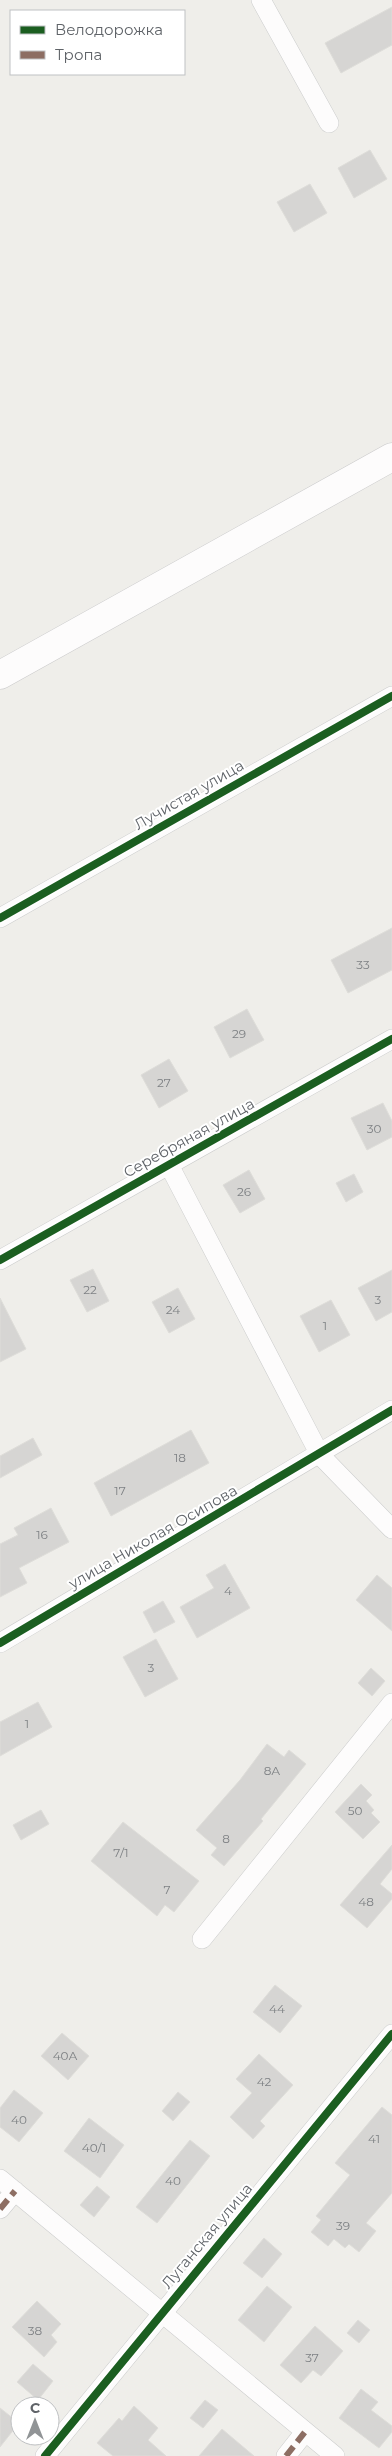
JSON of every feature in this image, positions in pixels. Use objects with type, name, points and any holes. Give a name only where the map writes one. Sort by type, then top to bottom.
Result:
[{"type":"main road","points":[[0,675],[392,457]]},
{"type":"street","points":[[261,0],[329,122]]},
{"type":"street","name":"Лучистая улица","points":[[0,918],[392,696]]},
{"type":"street","name":"Серебряная улица","points":[[0,1260],[392,1039]]},
{"type":"street","points":[[169,1165],[320,1455],[392,1529]]},
{"type":"street","name":"улица Николая Осипова","points":[[0,1643],[320,1455],[392,1410]]},
{"type":"street","points":[[202,1939],[392,1703]]},
{"type":"street","name":"Луганская улица","points":[[45,2456],[392,2034]]},
{"type":"street","points":[[0,2179],[335,2456]]},
{"type":"street","points":[[0,2209],[15,2191]]},
{"type":"street","points":[[286,2456],[306,2432]]},
{"type":"building","points":[[392,7],[392,45],[341,73],[325,43]]},
{"type":"building","points":[[370,150],[387,179],[354,198],[338,168]]},
{"type":"building","points":[[310,184],[327,213],[294,232],[277,202]]},
{"type":"building","points":[[392,928],[392,970],[348,993],[331,960]]},
{"type":"building","points":[[247,1009],[264,1040],[230,1058],[214,1027]]},
{"type":"building","points":[[169,1059],[188,1091],[159,1108],[141,1075]]},
{"type":"building","points":[[383,1103],[392,1121],[392,1137],[367,1150],[351,1118]]},
{"type":"building","points":[[249,1170],[265,1199],[240,1213],[223,1185]]},
{"type":"building","points":[[354,1174],[363,1192],[346,1202],[336,1183]]},
{"type":"building","points":[[93,1269],[109,1301],[87,1312],[70,1280]]},
{"type":"building","points":[[392,1270],[392,1312],[376,1321],[358,1288]]},
{"type":"building","points":[[178,1288],[195,1319],[169,1333],[152,1302]]},
{"type":"building","points":[[0,1298],[26,1349],[0,1362]]},
{"type":"building","points":[[331,1300],[350,1335],[319,1352],[300,1316]]},
{"type":"building","points":[[191,1430],[209,1463],[111,1516],[94,1483]]},
{"type":"building","points":[[33,1438],[42,1455],[0,1478],[0,1456]]},
{"type":"building","points":[[51,1508],[69,1542],[19,1568],[27,1583],[0,1597],[0,1544],[18,1535],[14,1528]]},
{"type":"building","points":[[225,1564],[250,1608],[197,1638],[180,1607],[214,1588],[206,1575]]},
{"type":"building","points":[[377,1575],[392,1588],[392,1631],[356,1600]]},
{"type":"building","points":[[163,1601],[175,1622],[154,1633],[143,1612]]},
{"type":"building","points":[[156,1639],[178,1679],[145,1697],[123,1657]]},
{"type":"building","points":[[371,1668],[385,1681],[372,1696],[358,1683]]},
{"type":"building","points":[[38,1702],[52,1727],[0,1756],[0,1722]]},
{"type":"building","points":[[267,1744],[284,1757],[289,1750],[306,1764],[261,1819],[263,1821],[224,1866],[211,1855],[217,1848],[196,1830],[240,1780]]},
{"type":"building","points":[[361,1784],[372,1795],[366,1801],[374,1810],[371,1813],[380,1822],[363,1839],[335,1812]]},
{"type":"building","points":[[41,1810],[49,1824],[21,1840],[13,1825]]},
{"type":"building","points":[[123,1822],[199,1881],[174,1912],[165,1905],[157,1916],[91,1861]]},
{"type":"building","points":[[392,1845],[392,1869],[380,1884],[392,1894],[392,1899],[367,1928],[340,1905]]},
{"type":"building","points":[[275,1985],[302,2006],[280,2033],[253,2012]]},
{"type":"building","points":[[62,2033],[89,2056],[68,2080],[41,2056]]},
{"type":"building","points":[[259,2054],[293,2085],[260,2121],[265,2126],[253,2139],[230,2117],[252,2093],[236,2079]]},
{"type":"building","points":[[14,2090],[43,2113],[19,2142],[0,2127],[0,2108]]},
{"type":"building","points":[[178,2092],[190,2102],[173,2121],[162,2111]]},
{"type":"building","points":[[382,2107],[392,2115],[392,2193],[366,2223],[376,2231],[359,2252],[349,2244],[345,2248],[334,2239],[328,2246],[311,2232],[321,2220],[316,2216],[350,2175],[335,2163]]},
{"type":"building","points":[[89,2118],[124,2145],[100,2178],[64,2151]]},
{"type":"building","points":[[190,2140],[210,2156],[157,2223],[136,2207]]},
{"type":"building","points":[[97,2186],[110,2197],[94,2217],[80,2205]]},
{"type":"building","points":[[264,2238],[282,2254],[262,2278],[243,2263]]},
{"type":"building","points":[[267,2286],[292,2307],[264,2342],[238,2320]]},
{"type":"building","points":[[37,2301],[61,2324],[51,2335],[57,2342],[44,2357],[12,2327]]},
{"type":"building","points":[[358,2320],[370,2330],[359,2343],[347,2333]]},
{"type":"building","points":[[315,2326],[343,2351],[321,2376],[313,2370],[301,2383],[280,2365]]},
{"type":"building","points":[[33,2364],[53,2381],[41,2396],[33,2396],[17,2382]]},
{"type":"building","points":[[361,2389],[378,2402],[371,2410],[392,2426],[392,2432],[379,2448],[339,2418]]},
{"type":"building","points":[[205,2400],[218,2410],[203,2428],[190,2418]]},
{"type":"building","points":[[134,2406],[158,2428],[148,2440],[166,2456],[113,2456],[97,2443],[119,2418],[122,2421]]},
{"type":"building","points":[[0,2408],[10,2416],[10,2434],[0,2447]]},
{"type":"building","points":[[222,2429],[254,2456],[199,2456]]},
{"type":"marked path","points":[[0,2209],[15,2191]]},
{"type":"marked path","points":[[286,2456],[305,2432]]},
{"type":"cycle path","points":[[0,918],[392,696]]},
{"type":"cycle path","points":[[0,1260],[392,1039]]},
{"type":"cycle path","points":[[0,1643],[392,1410]]},
{"type":"cycle path","points":[[45,2456],[392,2034]]}]
